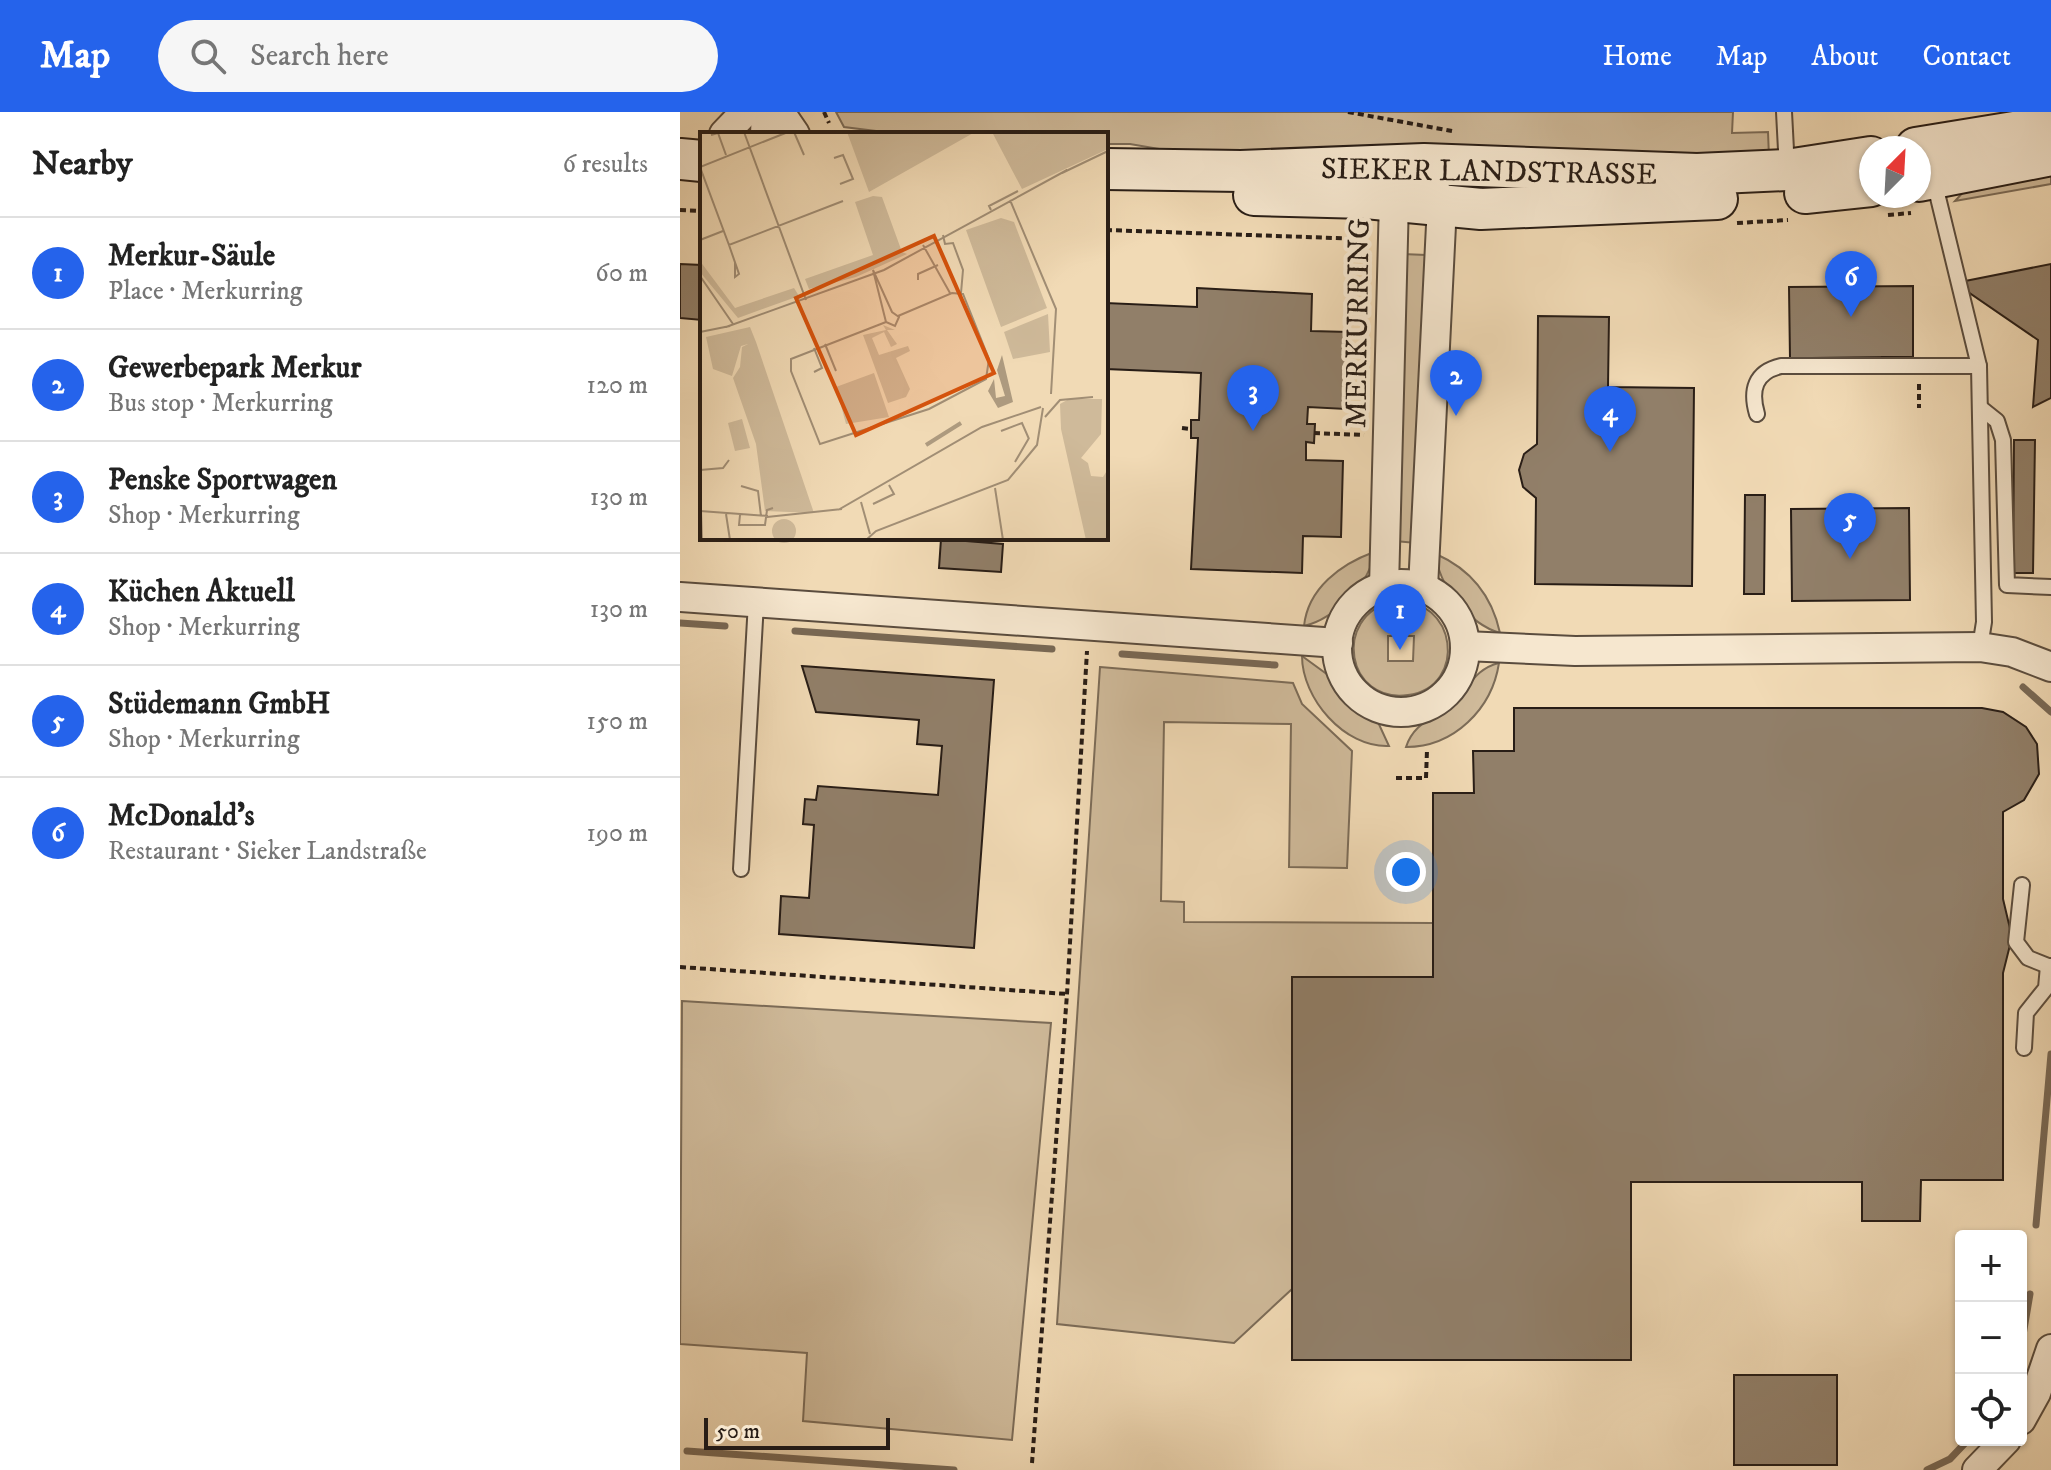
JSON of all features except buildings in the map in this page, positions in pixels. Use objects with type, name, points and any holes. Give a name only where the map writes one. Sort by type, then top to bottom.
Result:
[{"type":"main road","points":[[1931,169],[2051,126]]},
{"type":"main road","points":[[1931,170],[2051,155]]},
{"type":"main road","name":"SIEKER LANDSTRASSE","points":[[1108,169],[1241,171],[1424,164],[1659,174],[1787,170],[1859,159]]},
{"type":"main road","name":"SIEKER LANDSTRASSE","points":[[1108,193],[1394,200],[1481,209],[1859,201]]},
{"type":"street","points":[[726,132],[745,112]]},
{"type":"street","points":[[765,132],[766,112]]},
{"type":"street","points":[[780,112],[794,132]]},
{"type":"street","points":[[1423,588],[1442,205],[1424,164]]},
{"type":"street","name":"MERKURRING","points":[[1384,587],[1394,200],[1424,164]]},
{"type":"street","points":[[1384,587],[1423,588],[1451,608],[1459,621],[1465,646],[1461,669],[1446,693],[1421,708],[1399,711],[1375,706],[1352,688],[1340,667],[1338,643],[1343,623],[1354,606],[1384,587]]},
{"type":"street","points":[[680,597],[1338,643]]},
{"type":"street","points":[[1465,646],[1575,651],[1980,647],[2012,652],[2051,667]]},
{"type":"street","points":[[2027,1409],[2051,1349]]},
{"type":"street","points":[[1977,1470],[2000,1446]]},
{"type":"lane","points":[[1784,112],[1787,170]]},
{"type":"lane","points":[[1931,180],[1958,270],[1979,366],[1984,622],[1980,647]]},
{"type":"lane","points":[[1757,414],[1753,400],[1756,382],[1764,371],[1781,366],[1979,366]]},
{"type":"lane","points":[[1982,409],[1997,421],[2003,440],[2007,585],[2051,587]]},
{"type":"lane","points":[[741,869],[756,602]]},
{"type":"lane","points":[[2022,885],[2016,942],[2028,958],[2050,966],[2046,988],[2026,1013],[2024,1048]]},
{"type":"path","points":[[824,112],[829,123]]},
{"type":"path","points":[[1348,112],[1457,132]]},
{"type":"path","points":[[680,210],[700,211]]},
{"type":"path","points":[[1726,224],[1804,220]]},
{"type":"path","points":[[1108,230],[1364,239]]},
{"type":"path","points":[[1182,428],[1191,429]]},
{"type":"path","points":[[1314,433],[1367,435]]},
{"type":"path","points":[[1032,1463],[1067,994],[1088,627]]},
{"type":"path","points":[[1396,778],[1426,778],[1427,750]]},
{"type":"path","points":[[680,967],[1067,994]]},
{"type":"shaded area","points":[[836,112],[1733,112],[1732,133],[1768,132],[1769,157],[1194,155],[1130,144],[1108,144],[1108,132],[884,132],[844,127]]},
{"type":"shaded area","points":[[2051,168],[2051,184],[1955,201],[1967,188]]},
{"type":"shaded area","points":[[1402,254],[1426,255],[1416,543],[1395,541]]},
{"type":"shaded area","points":[[1374,552],[1366,576],[1349,598],[1327,616],[1304,626],[1312,600],[1328,579],[1350,563]]},
{"type":"shaded area","points":[[1436,554],[1459,567],[1478,585],[1491,607],[1500,633],[1477,621],[1457,602],[1442,578]]},
{"type":"shaded area","points":[[1393,601],[1415,603],[1431,612],[1442,626],[1447,643],[1447,660],[1440,676],[1427,688],[1408,695],[1387,694],[1371,686],[1360,673],[1354,657],[1354,640],[1361,624],[1373,610]],"holes":[[[1388,636],[1414,636],[1413,661],[1388,661]]]},
{"type":"shaded area","points":[[1302,656],[1328,675],[1351,704],[1377,720],[1389,746],[1356,739],[1329,718],[1309,688]]},
{"type":"shaded area","points":[[1499,663],[1488,696],[1468,722],[1440,740],[1406,747],[1419,727],[1451,704],[1483,670]]},
{"type":"shaded area","points":[[1100,667],[1293,683],[1302,704],[1352,751],[1347,868],[1289,867],[1291,724],[1164,722],[1161,901],[1184,902],[1184,922],[1433,923],[1433,977],[1292,977],[1292,1289],[1234,1343],[1057,1324]]},
{"type":"shaded area","points":[[682,1001],[1051,1023],[1012,1440],[803,1421],[807,1353],[680,1344]]},
{"type":"waterway","points":[[680,623],[725,626]]},
{"type":"waterway","points":[[795,631],[1052,649]]},
{"type":"waterway","points":[[1122,654],[1275,665]]},
{"type":"waterway","points":[[2023,687],[2051,712]]},
{"type":"waterway","points":[[2036,1225],[2051,1054]]},
{"type":"waterway","points":[[2027,1312],[2030,1294]]},
{"type":"waterway","points":[[1927,1470],[1950,1459],[1962,1446]]},
{"type":"waterway","points":[[687,1451],[954,1470]]},
{"type":"place","name":"McDonald's","points":[[1851,317]]},
{"type":"place","name":"Gewerbepark Merkur","points":[[1456,416]]},
{"type":"place","name":"Penske Sportwagen","points":[[1253,431]]},
{"type":"place","name":"Küchen Aktuell","points":[[1610,452]]},
{"type":"place","name":"Stüdemann GmbH","points":[[1850,559]]},
{"type":"place","name":"Merkur-Säule","points":[[1400,650]]}]
